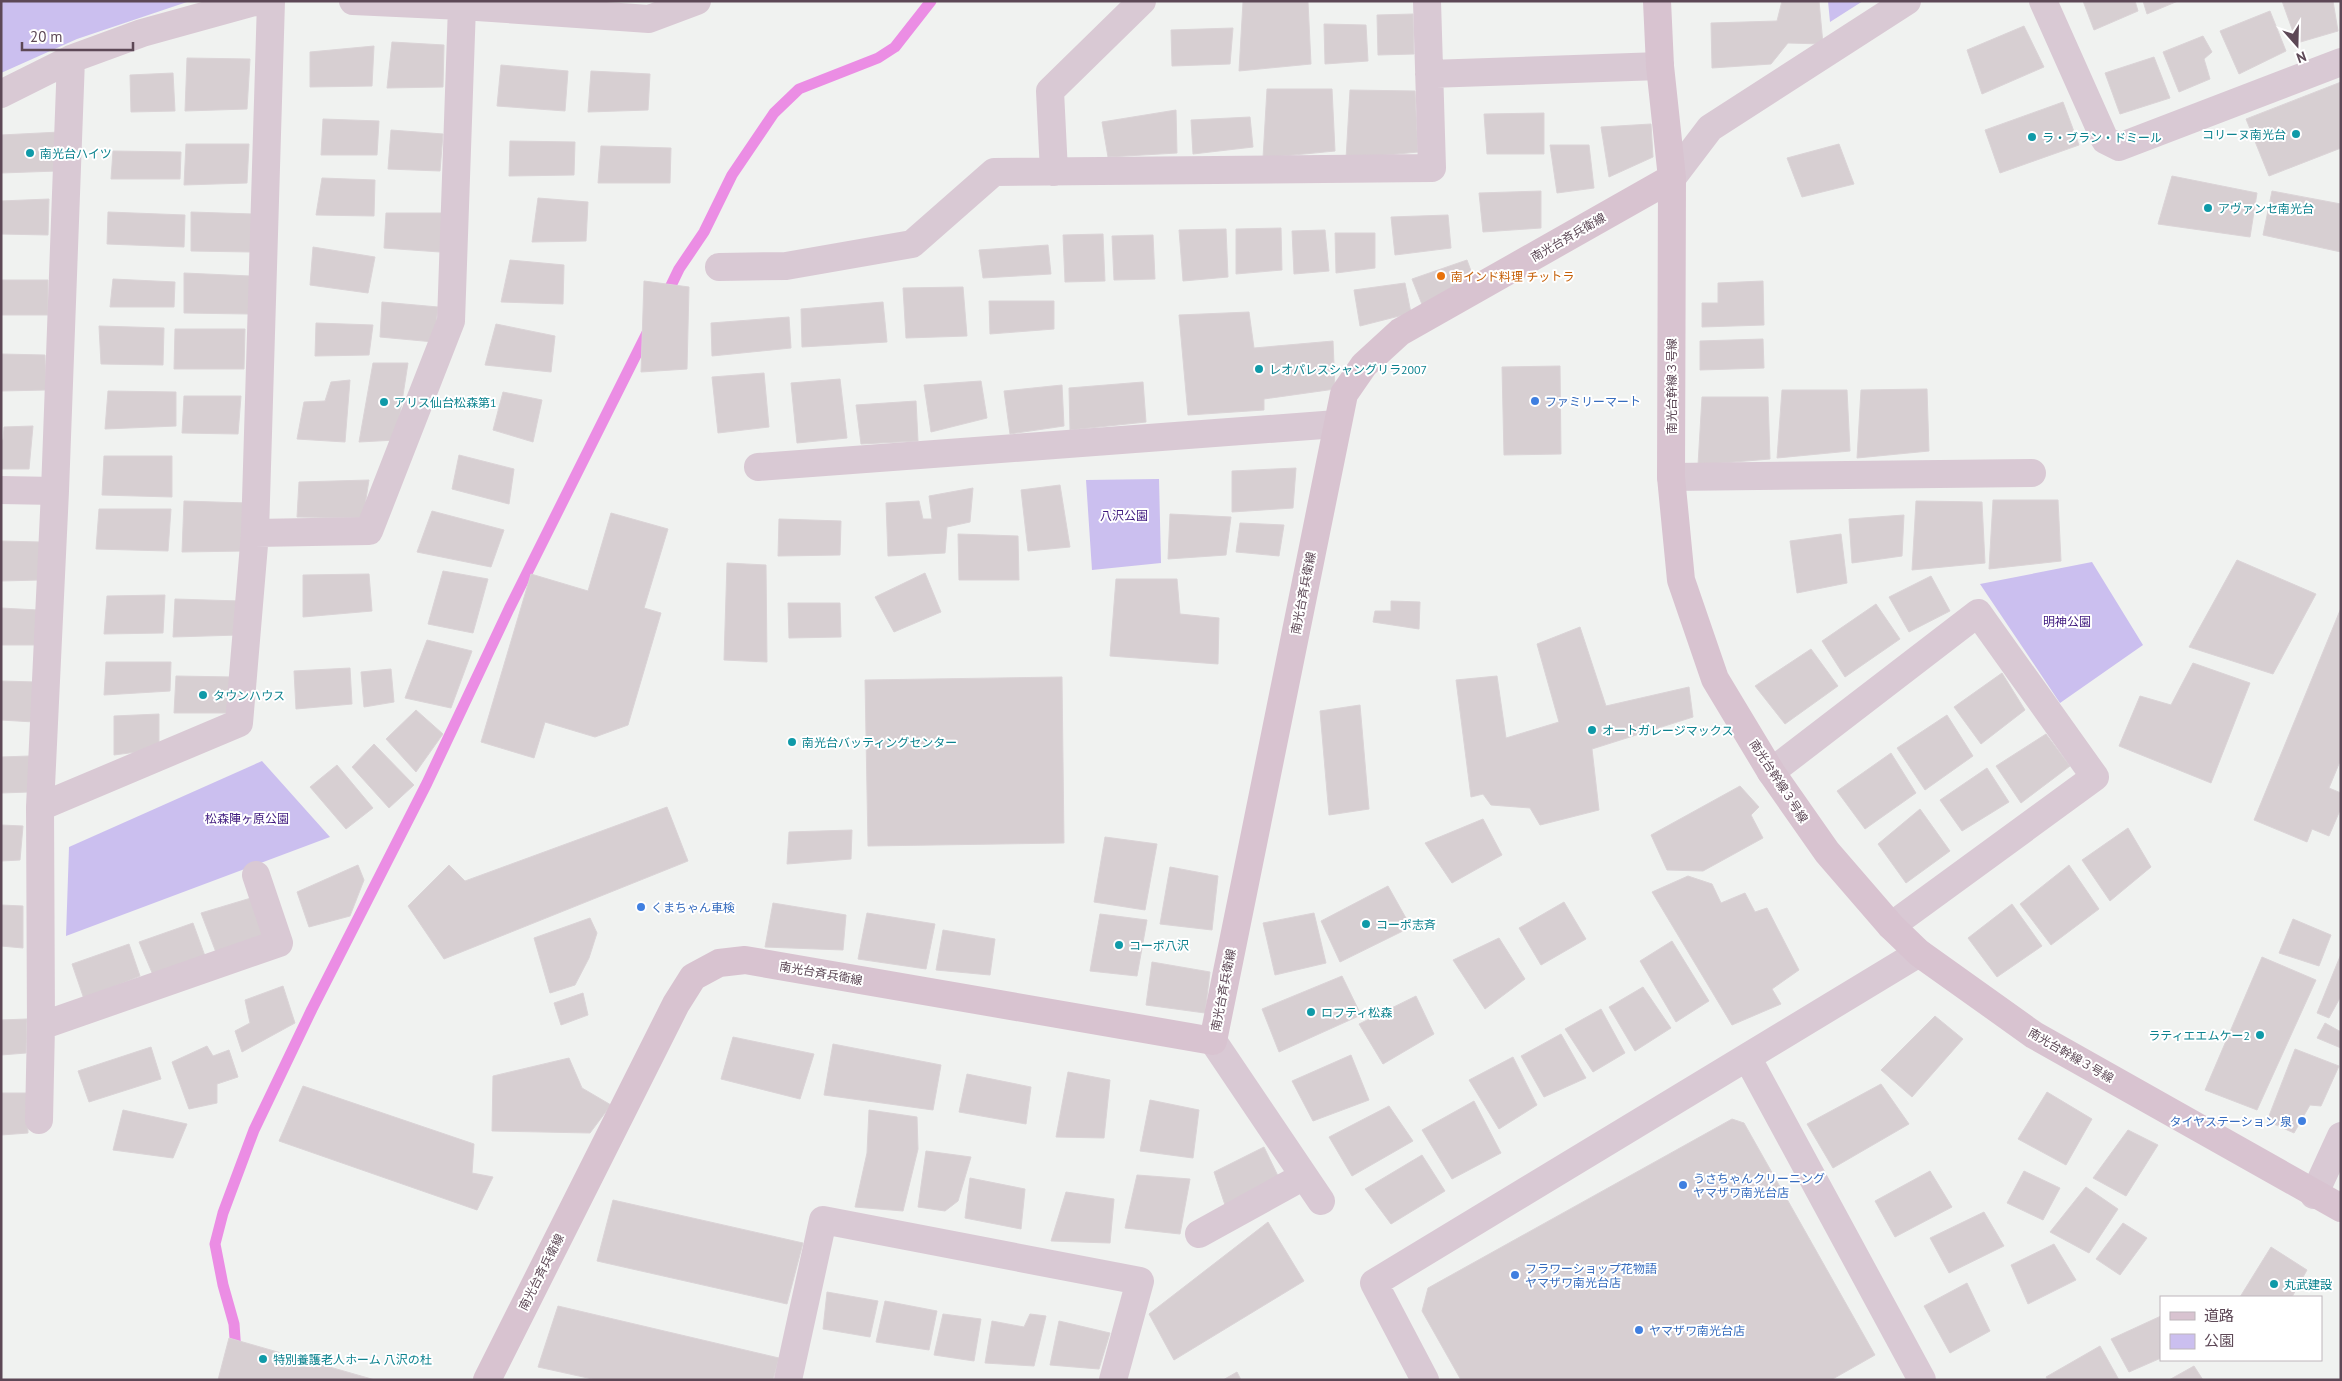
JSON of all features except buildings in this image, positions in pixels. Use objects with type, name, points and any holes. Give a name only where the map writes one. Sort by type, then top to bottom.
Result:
[{"type":"street","points":[[1,94],[71,59],[142,33],[258,1]]},
{"type":"street","points":[[40,807],[239,723],[255,533],[270,1]]},
{"type":"street","points":[[353,1],[462,6],[649,19],[697,1]]},
{"type":"street","points":[[1054,172],[1050,90],[1142,1]]},
{"type":"street","points":[[719,267],[786,266],[912,244],[994,172],[1432,168],[1427,1]]},
{"type":"street","name":"南光台幹線３号線","points":[[1657,1],[1660,66],[1672,178],[1671,477],[1681,580],[1715,679],[1771,772],[1827,852],[1891,926],[1919,952],[2034,1035],[2314,1195],[2341,1208]]},
{"type":"street","points":[[1672,178],[1710,128],[1907,1]]},
{"type":"street","points":[[2044,1],[2105,140],[2119,147],[2341,62]]},
{"type":"street","points":[[255,533],[369,531],[448,330],[451,321],[462,6]]},
{"type":"street","points":[[39,1120],[42,1026],[40,807],[55,491],[71,59]]},
{"type":"street","points":[[1429,74],[1660,66]]},
{"type":"street","name":"南光台斉兵衛線","points":[[487,1380],[676,1004],[693,977],[719,963],[745,960],[1213,1041],[1344,394],[1364,365],[1400,332],[1672,178]]},
{"type":"street","points":[[758,467],[1338,424]]},
{"type":"street","points":[[1671,477],[2032,474]]},
{"type":"street","points":[[1,490],[55,491]]},
{"type":"street","points":[[1771,772],[1978,613],[2095,777],[1891,926]]},
{"type":"street","points":[[42,1026],[279,943],[256,876]]},
{"type":"street","points":[[1425,1380],[1374,1283],[1919,952]]},
{"type":"street","points":[[1213,1041],[1321,1201]]},
{"type":"street","points":[[1747,1057],[1922,1380]]},
{"type":"street","points":[[2314,1195],[2341,1136]]},
{"type":"street","points":[[1199,1234],[1304,1176]]},
{"type":"street","points":[[788,1380],[823,1220],[1140,1282],[1113,1380]]},
{"type":"green space","points":[[1,1],[190,1],[77,39],[1,73]]},
{"type":"green space","points":[[1828,1],[1863,1],[1830,22]]},
{"type":"green space","name":"八沢公園","points":[[1159,479],[1161,563],[1092,570],[1086,480]]},
{"type":"green space","name":"明神公園","points":[[2092,562],[2143,645],[2060,703],[1980,584]]},
{"type":"green space","name":"松森陣ヶ原公園","points":[[262,761],[330,837],[66,936],[69,847]]},
{"type":"waterway","points":[[665,298],[679,269],[704,232],[732,175],[774,113],[799,89],[878,58],[895,47],[931,1]]},
{"type":"waterway","points":[[236,1353],[234,1324],[223,1285],[215,1244],[223,1213],[254,1130],[312,1009],[427,783],[509,609],[648,331]]},
{"type":"place","name":"コリーヌ南光台","points":[[2296,134]]},
{"type":"place","name":"ラ・ブラン・ドミール","points":[[2032,137]]},
{"type":"place","name":"南光台ハイツ","points":[[30,153]]},
{"type":"place","name":"アヴァンセ南光台","points":[[2208,208]]},
{"type":"place","name":"南インド料理 チットラ","points":[[1441,276]]},
{"type":"place","name":"レオパレスシャングリラ2007","points":[[1259,369]]},
{"type":"place","name":"ファミリーマート","points":[[1535,401]]},
{"type":"place","name":"アリス仙台松森第1","points":[[384,402]]},
{"type":"place","name":"タウンハウス","points":[[203,695]]},
{"type":"place","name":"オートガレージマックス","points":[[1592,730]]},
{"type":"place","name":"南光台バッティングセンター","points":[[792,742]]},
{"type":"place","name":"くまちゃん車検","points":[[641,907]]},
{"type":"place","name":"コーポ志斉","points":[[1366,924]]},
{"type":"place","name":"コーポ八沢","points":[[1119,945]]},
{"type":"place","name":"ロフティ松森","points":[[1311,1012]]},
{"type":"place","name":"ラティエエムケー2","points":[[2260,1035]]},
{"type":"place","name":"タイヤステーション 泉","points":[[2302,1121]]},
{"type":"place","name":"うさちゃんクリーニング ヤマザワ南光台店","points":[[1683,1185]]},
{"type":"place","name":"フラワーショップ花物語 ヤマザワ南光台店","points":[[1515,1275]]},
{"type":"place","name":"丸武建設","points":[[2274,1284]]},
{"type":"place","name":"ヤマザワ南光台店","points":[[1639,1330]]},
{"type":"place","name":"特別養護老人ホーム 八沢の杜","points":[[263,1359]]}]
